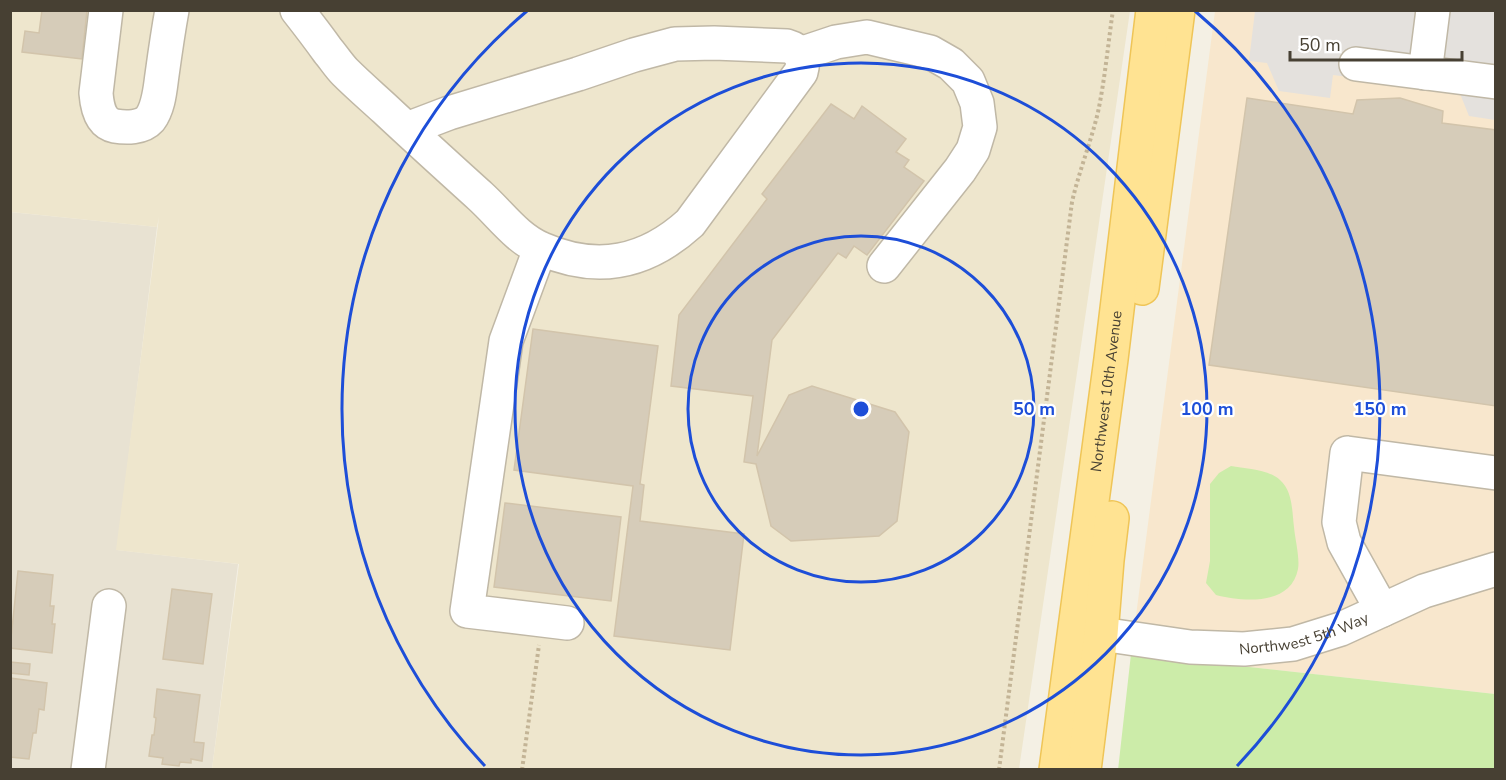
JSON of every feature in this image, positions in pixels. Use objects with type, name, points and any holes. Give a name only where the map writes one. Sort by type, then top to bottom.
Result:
[{"type":"main road","name":"Northwest 10th Avenue","points":[[1056,770],[1112,347],[1153,10]]},
{"type":"main road","name":"Northwest 10th Avenue","points":[[1084,770],[1101,634],[1107,560],[1178,10]]},
{"type":"street","points":[[106,10],[96,106],[110,125],[123,127],[138,126],[149,120],[157,105],[172,10]]},
{"type":"street","points":[[297,10],[344,71],[525,240],[540,249],[579,261],[611,262],[628,259],[645,254],[677,235],[690,223],[801,72],[804,63],[795,48],[787,46],[675,44],[449,113],[407,129]]},
{"type":"street","points":[[1425,73],[1434,10]]},
{"type":"street","points":[[800,54],[836,42],[867,38],[930,52],[951,64],[968,81],[977,103],[980,127],[974,150],[884,266]]},
{"type":"street","points":[[1356,64],[1496,82]]},
{"type":"street","points":[[540,249],[506,341],[467,611],[555,622]]},
{"type":"street","points":[[1382,610],[1344,542],[1339,522],[1347,453],[1496,473]]},
{"type":"street","name":"Northwest 5th Way","points":[[1101,634],[1190,647],[1244,649],[1293,644],[1341,629],[1425,591],[1496,569]]},
{"type":"street","points":[[88,770],[109,606]]},
{"type":"path","points":[[999,770],[1072,202],[1097,114],[1113,10]]},
{"type":"path","points":[[522,770],[555,622]]},
{"type":"shaded area","points":[[10,11],[1130,11],[1019,769],[212,769],[239,564],[116,550],[159,217],[157,227],[11,212]]},
{"type":"shaded area","points":[[1215,11],[1495,11],[1495,694],[1131,654]]},
{"type":"shaded area","points":[[1255,11],[1495,11],[1495,120],[1469,116],[1459,91],[1333,75],[1330,98],[1279,91],[1267,63],[1249,61]]},
{"type":"shaded area","points":[[10,212],[157,227],[117,550],[238,564],[212,769],[11,769]]},
{"type":"green space","points":[[1231,466],[1275,476],[1290,496],[1298,569],[1294,581],[1286,590],[1276,595],[1252,600],[1227,597],[1216,595],[1206,583],[1210,561],[1210,484],[1219,473]]},
{"type":"green space","points":[[1131,654],[1495,694],[1495,769],[1118,770]]},
{"type":"building","points":[[42,10],[87,10],[82,59],[22,52],[25,31],[39,33]]},
{"type":"building","points":[[1247,98],[1353,114],[1357,100],[1400,98],[1443,111],[1442,123],[1496,130],[1496,406],[1209,365]]},
{"type":"building","points":[[831,104],[854,119],[862,106],[906,139],[896,152],[909,160],[904,167],[924,181],[867,255],[854,246],[846,258],[838,253],[772,340],[757,456],[789,395],[812,386],[895,412],[909,432],[897,521],[879,536],[791,541],[771,526],[756,464],[744,462],[753,396],[671,386],[679,315],[767,199],[762,194]]},
{"type":"building","points":[[533,329],[658,346],[640,484],[644,485],[640,521],[744,534],[730,650],[614,636],[633,486],[514,470]]},
{"type":"building","points":[[505,503],[621,517],[611,601],[494,587]]},
{"type":"building","points":[[18,571],[53,575],[50,606],[54,606],[52,624],[55,624],[52,653],[10,648]]},
{"type":"building","points":[[172,589],[212,594],[203,664],[163,659]]},
{"type":"building","points":[[10,662],[30,664],[29,675],[10,673]]},
{"type":"building","points":[[10,678],[47,683],[44,710],[39,709],[29,759],[10,757]]},
{"type":"building","points":[[157,689],[200,695],[194,742],[204,743],[202,761],[191,759],[191,763],[180,762],[179,766],[162,764],[163,758],[149,756],[152,735],[154,735]]}]
